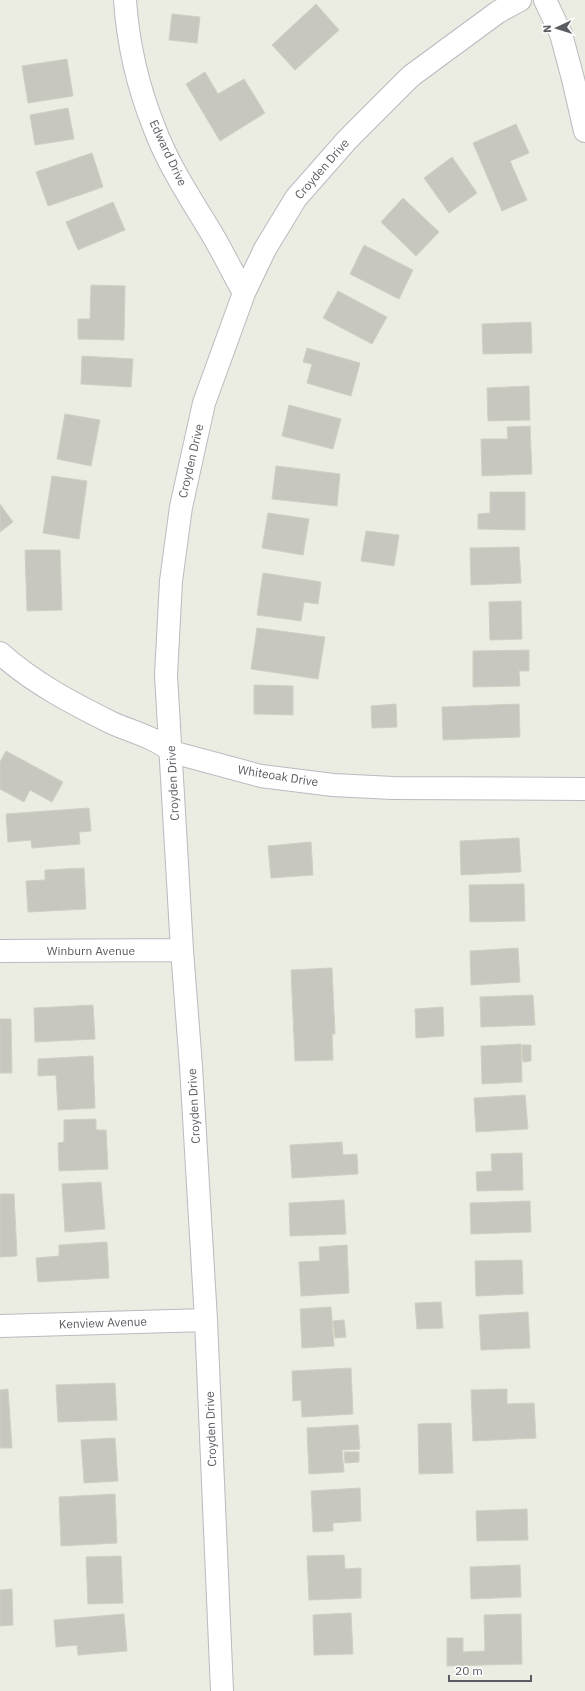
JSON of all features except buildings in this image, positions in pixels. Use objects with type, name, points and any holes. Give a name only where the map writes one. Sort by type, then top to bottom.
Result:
[{"type":"street","name":"Edward Drive","points":[[125,0],[126,15],[137,76],[154,128],[181,183],[244,293]]},
{"type":"street","name":"Croyden Drive","points":[[222,1691],[206,1320],[192,1066],[182,950],[172,752],[166,675],[171,581],[180,507],[204,403],[244,293],[265,249],[296,198],[346,140],[411,76],[498,12],[520,0]]},
{"type":"street","points":[[544,0],[561,34],[585,131]]},
{"type":"street","name":"Whiteoak Drive","points":[[0,653],[11,663],[59,696],[114,724],[164,745],[172,752],[255,774],[334,785],[393,788],[585,789]]},
{"type":"street","name":"Winburn Avenue","points":[[0,951],[182,950]]},
{"type":"street","name":"Kenview Avenue","points":[[0,1326],[206,1320]]}]
